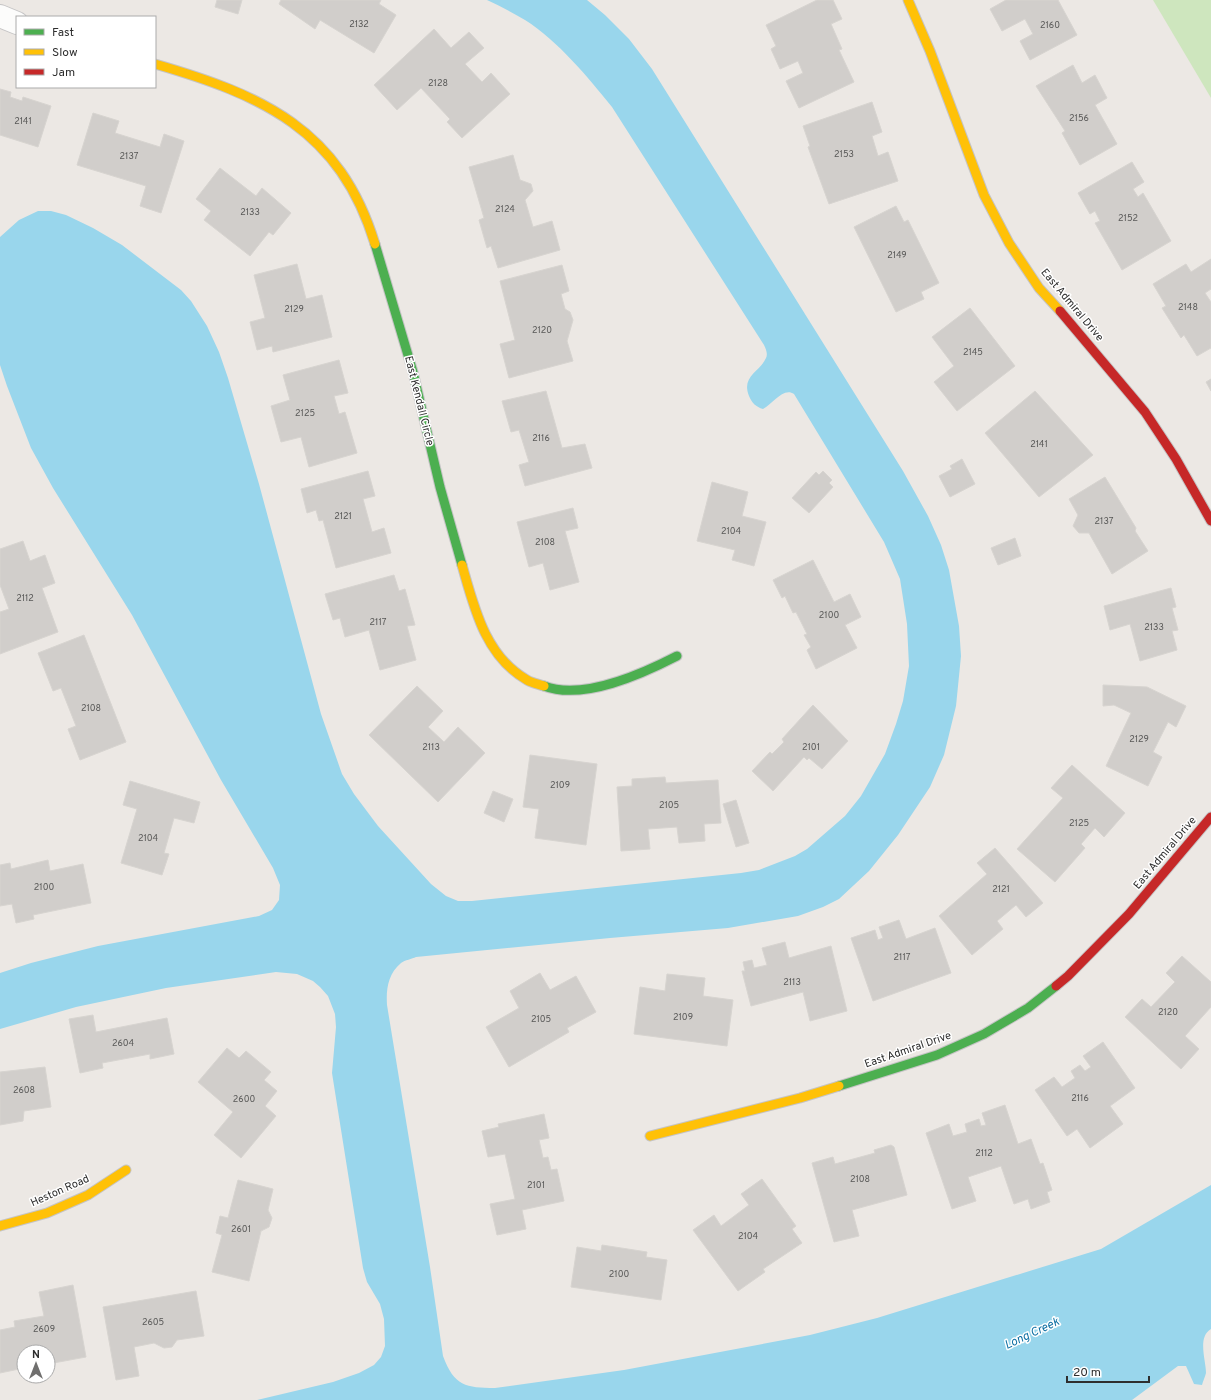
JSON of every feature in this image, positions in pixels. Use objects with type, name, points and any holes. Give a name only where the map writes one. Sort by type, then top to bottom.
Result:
[{"type":"street","name":"East Admiral Drive","points":[[908,0],[930,51],[984,195],[1009,243],[1039,288],[1076,329],[1145,412],[1176,459],[1211,521]]},
{"type":"street","points":[[0,16],[16,23]]},
{"type":"street","name":"East Kendall Circle","points":[[156,64],[247,95],[274,108],[304,130],[331,158],[352,189],[368,223],[412,370],[444,502],[482,628],[492,650],[509,668],[525,679],[543,687],[562,691],[592,688],[622,681],[650,670],[677,656]]},
{"type":"street","name":"East Admiral Drive","points":[[650,1136],[800,1098],[937,1055],[984,1034],[1028,1008],[1068,976],[1129,914],[1211,817]]},
{"type":"street","name":"Heston Road","points":[[0,1226],[47,1213],[88,1195],[126,1170]]},
{"type":"green space","points":[[1153,0],[1211,0],[1211,98]]},
{"type":"water","name":"Long Creek","points":[[487,0],[587,0],[605,15],[629,39],[652,69],[903,471],[928,516],[941,545],[949,570],[959,626],[961,656],[956,706],[944,755],[930,787],[898,835],[869,871],[839,899],[823,907],[798,916],[728,928],[416,957],[404,961],[393,972],[387,993],[387,1005],[443,1356],[447,1366],[452,1374],[462,1383],[469,1386],[495,1388],[624,1370],[810,1335],[877,1318],[1101,1249],[1211,1185],[1211,1329],[1204,1337],[1203,1343],[1206,1373],[1202,1385],[1194,1384],[1186,1366],[1178,1366],[1132,1400],[257,1400],[333,1382],[359,1373],[374,1365],[381,1357],[385,1346],[384,1319],[380,1304],[367,1282],[363,1268],[332,1073],[336,1027],[335,1014],[328,996],[313,981],[297,974],[276,972],[166,988],[76,1007],[0,1029],[0,973],[31,963],[98,946],[259,916],[272,910],[279,900],[280,885],[273,868],[221,780],[132,615],[53,488],[31,448],[7,386],[0,365],[0,237],[19,220],[38,211],[51,211],[66,215],[93,228],[122,245],[181,290],[191,301],[207,326],[219,352],[228,378],[259,484],[321,714],[342,774],[354,794],[378,826],[431,884],[446,896],[458,901],[472,901],[759,870],[795,856],[807,849],[845,816],[861,796],[885,754],[903,701],[909,666],[907,624],[900,579],[884,542],[794,394],[790,392],[782,394],[763,409],[756,406],[751,401],[747,384],[749,379],[767,356],[765,347],[612,107],[583,72],[549,38],[525,20]]},
{"type":"building","points":[[217,0],[242,0],[238,14],[215,7]]},
{"type":"building","points":[[281,0],[381,0],[379,4],[396,15],[374,53],[320,20],[315,29],[279,4]]},
{"type":"building","points":[[817,0],[833,0],[842,19],[831,24],[842,49],[839,50],[854,82],[799,108],[786,81],[803,73],[798,61],[780,69],[771,49],[776,46],[766,25]]},
{"type":"building","points":[[1006,0],[1058,0],[1077,35],[1030,60],[1020,41],[1033,34],[1025,19],[1002,31],[990,9]]},
{"type":"building","points":[[434,29],[451,48],[469,32],[484,48],[465,64],[482,82],[491,73],[510,94],[462,138],[447,122],[450,119],[421,88],[397,110],[374,85]]},
{"type":"building","points":[[1073,65],[1082,83],[1095,75],[1107,98],[1095,105],[1117,144],[1080,165],[1062,133],[1065,131],[1036,86]]},
{"type":"building","points":[[0,89],[11,92],[10,97],[22,101],[23,97],[51,106],[38,147],[0,135]]},
{"type":"building","points":[[872,102],[882,132],[872,136],[878,156],[888,152],[898,181],[829,204],[808,147],[810,146],[803,126]]},
{"type":"building","points":[[93,113],[119,121],[115,133],[160,147],[164,134],[184,141],[161,213],[140,206],[146,186],[77,165]]},
{"type":"building","points":[[513,155],[520,180],[531,184],[533,191],[525,200],[533,227],[552,221],[560,250],[498,268],[491,246],[487,248],[479,220],[484,218],[469,167]]},
{"type":"building","points":[[1132,162],[1144,182],[1133,189],[1138,197],[1143,193],[1171,241],[1122,270],[1095,223],[1100,221],[1095,211],[1090,214],[1078,193]]},
{"type":"building","points":[[220,168],[256,196],[262,188],[291,213],[273,235],[269,232],[250,256],[204,220],[211,211],[196,199]]},
{"type":"building","points":[[896,206],[904,222],[908,220],[939,283],[921,292],[924,299],[896,312],[854,227]]},
{"type":"building","points":[[1211,259],[1211,289],[1205,293],[1211,302],[1211,348],[1197,356],[1184,335],[1181,338],[1162,308],[1166,306],[1153,284],[1186,264],[1191,272]]},
{"type":"building","points":[[297,264],[306,299],[322,295],[332,337],[273,352],[272,346],[257,350],[250,322],[265,318],[254,275]]},
{"type":"building","points":[[562,265],[569,291],[561,294],[565,309],[570,312],[573,320],[567,341],[573,361],[509,378],[500,344],[515,340],[500,281]]},
{"type":"building","points":[[970,308],[1015,366],[957,411],[934,382],[954,366],[932,337]]},
{"type":"building","points":[[339,360],[348,393],[334,396],[339,414],[345,412],[357,453],[309,467],[301,437],[281,442],[271,406],[290,400],[283,375]]},
{"type":"building","points":[[1211,379],[1211,391],[1206,382]]},
{"type":"building","points":[[546,391],[562,448],[585,444],[592,468],[525,486],[519,465],[529,462],[519,430],[511,432],[502,401]]},
{"type":"building","points":[[1035,391],[1093,455],[1039,497],[985,433]]},
{"type":"building","points":[[962,459],[975,484],[950,497],[939,476],[952,469],[950,466]]},
{"type":"building","points":[[368,471],[375,496],[363,499],[372,532],[384,528],[391,553],[336,568],[323,520],[319,521],[316,510],[307,513],[301,489]]},
{"type":"building","points":[[823,471],[832,480],[829,483],[833,487],[809,513],[792,498],[816,472],[819,475]]},
{"type":"building","points":[[1105,477],[1148,551],[1112,574],[1089,533],[1079,533],[1073,526],[1078,515],[1069,499]]},
{"type":"building","points":[[712,482],[748,492],[742,516],[766,522],[754,566],[732,560],[735,550],[697,541]]},
{"type":"building","points":[[573,508],[578,528],[565,531],[579,582],[550,590],[543,563],[529,567],[517,522]]},
{"type":"building","points":[[1015,538],[1021,556],[998,565],[991,548]]},
{"type":"building","points":[[23,541],[30,561],[45,555],[55,583],[42,588],[58,632],[0,654],[0,612],[9,609],[0,585],[0,549]]},
{"type":"building","points":[[813,560],[834,602],[850,594],[861,617],[845,625],[857,648],[816,669],[807,650],[811,647],[804,635],[807,634],[796,612],[793,613],[785,596],[782,598],[773,580]]},
{"type":"building","points":[[394,575],[399,591],[405,589],[415,625],[407,626],[416,660],[380,670],[369,630],[345,637],[340,618],[333,620],[325,594]]},
{"type":"building","points":[[1171,588],[1176,607],[1172,608],[1178,630],[1172,631],[1177,650],[1140,661],[1130,624],[1110,630],[1104,606]]},
{"type":"building","points":[[84,635],[126,742],[80,760],[68,729],[76,726],[61,688],[53,691],[38,653]]},
{"type":"building","points":[[1103,685],[1147,687],[1186,706],[1176,727],[1168,722],[1153,752],[1162,757],[1148,786],[1106,766],[1131,713],[1114,705],[1103,706]]},
{"type":"building","points":[[417,686],[443,711],[428,727],[444,742],[458,727],[485,753],[438,802],[369,735]]},
{"type":"building","points":[[813,705],[848,741],[822,769],[809,758],[807,760],[804,757],[773,791],[752,771],[770,752],[772,754],[784,742],[782,739]]},
{"type":"building","points":[[530,755],[597,764],[586,845],[535,838],[539,809],[523,807]]},
{"type":"building","points":[[1072,765],[1125,813],[1104,837],[1095,828],[1081,844],[1085,848],[1055,882],[1017,849],[1063,798],[1051,788]]},
{"type":"building","points":[[665,777],[666,783],[718,780],[721,823],[704,824],[705,841],[679,843],[677,827],[648,829],[650,849],[621,851],[617,787],[632,786],[632,779]]},
{"type":"building","points":[[130,781],[200,802],[194,823],[174,818],[164,853],[169,854],[162,875],[121,863],[137,809],[123,805]]},
{"type":"building","points":[[493,791],[513,799],[504,822],[484,813]]},
{"type":"building","points":[[736,800],[749,843],[736,847],[723,804]]},
{"type":"building","points":[[995,848],[1043,903],[1026,917],[1016,905],[997,921],[1003,929],[972,955],[939,916],[987,874],[977,863]]},
{"type":"building","points":[[48,860],[50,871],[83,864],[91,903],[33,915],[34,919],[16,923],[12,904],[0,906],[0,865],[10,863],[11,869]]},
{"type":"building","points":[[899,920],[906,939],[935,928],[951,973],[873,1001],[851,938],[875,930],[878,940],[883,938],[879,927]]},
{"type":"building","points":[[785,942],[789,958],[831,946],[847,1011],[810,1021],[803,992],[751,1006],[742,971],[745,971],[743,962],[752,960],[754,968],[767,965],[762,948]]},
{"type":"building","points":[[1182,956],[1211,982],[1211,1007],[1185,1036],[1199,1049],[1181,1069],[1125,1017],[1142,999],[1151,1007],[1175,982],[1166,973]]},
{"type":"building","points":[[540,973],[550,990],[576,976],[596,1012],[567,1028],[569,1032],[509,1067],[486,1027],[519,1008],[510,991]]},
{"type":"building","points":[[667,974],[705,978],[703,996],[733,1000],[727,1046],[634,1034],[640,987],[665,991]]},
{"type":"building","points":[[93,1015],[96,1032],[167,1018],[174,1054],[150,1059],[150,1054],[102,1063],[103,1068],[80,1073],[69,1019]]},
{"type":"building","points":[[1103,1042],[1135,1088],[1110,1106],[1123,1124],[1090,1148],[1077,1129],[1067,1136],[1035,1090],[1054,1077],[1062,1087],[1075,1078],[1071,1071],[1080,1065],[1085,1071],[1091,1067],[1083,1056]]},
{"type":"building","points":[[227,1048],[239,1058],[246,1051],[271,1072],[264,1080],[277,1091],[265,1106],[276,1116],[241,1158],[214,1135],[233,1112],[198,1082]]},
{"type":"building","points":[[45,1067],[51,1107],[24,1111],[23,1121],[0,1125],[0,1072]]},
{"type":"building","points":[[1005,1105],[1018,1144],[1031,1139],[1040,1164],[1043,1163],[1052,1190],[1047,1192],[1050,1202],[1031,1209],[1028,1199],[1014,1204],[1001,1166],[968,1177],[976,1201],[952,1209],[926,1133],[949,1124],[953,1136],[967,1132],[965,1124],[979,1119],[981,1126],[986,1125],[982,1113]]},
{"type":"building","points":[[544,1114],[549,1138],[539,1140],[543,1158],[548,1157],[551,1170],[557,1169],[564,1201],[522,1210],[526,1229],[497,1235],[490,1204],[515,1199],[505,1154],[488,1157],[482,1131],[499,1127],[498,1124]]},
{"type":"building","points":[[891,1145],[894,1147],[907,1195],[852,1210],[859,1236],[834,1242],[812,1163],[833,1157],[835,1164],[875,1153],[874,1150]]},
{"type":"building","points":[[762,1179],[796,1226],[792,1229],[802,1243],[763,1269],[765,1272],[738,1291],[693,1230],[714,1215],[721,1226],[749,1205],[741,1194]]},
{"type":"building","points":[[238,1180],[273,1189],[268,1210],[272,1218],[269,1227],[261,1231],[249,1281],[212,1272],[222,1235],[216,1233],[220,1216],[228,1218]]},
{"type":"building","points":[[602,1245],[647,1252],[646,1257],[667,1260],[661,1300],[571,1287],[577,1247],[601,1251]]},
{"type":"building","points":[[73,1285],[86,1357],[56,1363],[56,1344],[16,1344],[16,1370],[0,1373],[0,1330],[15,1327],[14,1321],[44,1316],[39,1292]]},
{"type":"building","points":[[196,1291],[204,1336],[177,1340],[172,1347],[164,1348],[154,1343],[134,1347],[139,1376],[116,1380],[103,1307]]},
{"type":"traffic: fast","points":[[375,244],[413,372],[440,487],[462,565]]},
{"type":"traffic: fast","points":[[544,686],[559,690],[594,688],[630,677],[677,656]]},
{"type":"traffic: fast","points":[[839,1086],[937,1055],[984,1034],[1028,1008],[1056,986]]},
{"type":"traffic: slow","points":[[908,0],[930,51],[984,195],[1009,243],[1039,288],[1060,311]]},
{"type":"traffic: slow","points":[[156,64],[230,89],[262,104],[292,122],[318,145],[341,172],[360,205],[375,244]]},
{"type":"traffic: slow","points":[[462,565],[477,614],[491,644],[501,658],[513,670],[529,681],[544,686]]},
{"type":"traffic: slow","points":[[650,1136],[800,1098],[839,1086]]},
{"type":"traffic: slow","points":[[0,1226],[47,1213],[88,1195],[126,1170]]},
{"type":"traffic: jam","points":[[1060,311],[1145,412],[1176,459],[1211,521]]},
{"type":"traffic: jam","points":[[1056,986],[1068,976],[1129,914],[1211,817]]}]
